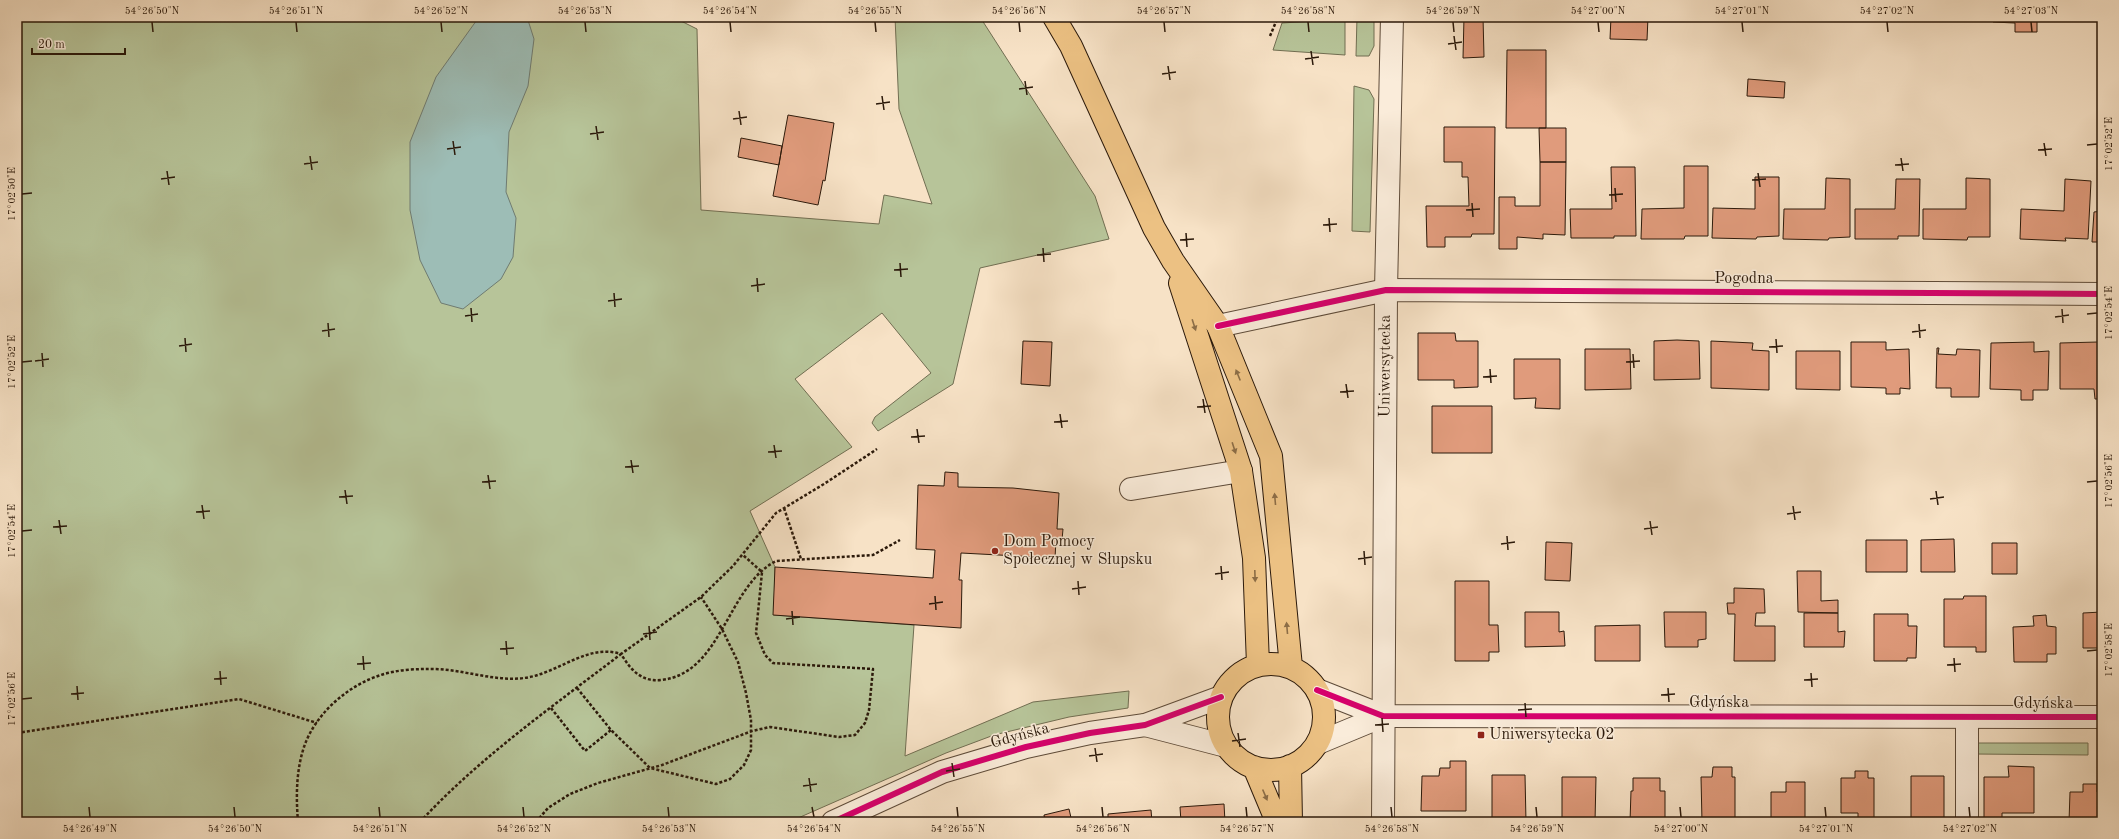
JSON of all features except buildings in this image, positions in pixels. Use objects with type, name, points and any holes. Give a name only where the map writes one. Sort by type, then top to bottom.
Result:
[{"type":"main road","points":[[1054,17],[1071,46],[1154,228],[1173,261],[1218,326],[1271,456],[1291,667]]},
{"type":"main road","points":[[1173,261],[1241,471],[1254,558],[1258,665]]},
{"type":"main road","points":[[1274,663],[1291,667],[1306,675],[1317,690],[1323,707],[1324,725],[1318,743],[1306,757],[1290,766],[1272,770],[1254,767],[1238,758],[1226,746],[1219,730],[1217,714],[1221,697],[1230,682],[1242,671],[1258,665],[1274,663]]},
{"type":"main road","points":[[1290,766],[1291,822]]},
{"type":"main road","points":[[1254,767],[1277,822]]},
{"type":"street","name":"Uniwersytecka","points":[[1383,822],[1386,290],[1392,17]]},
{"type":"street","name":"Pogodna","points":[[1218,326],[1386,290],[2102,294]]},
{"type":"street","points":[[1131,489],[1241,471]]},
{"type":"street","name":"Gdyńska","points":[[1317,690],[1383,716],[2102,717]]},
{"type":"street","name":"Gdyńska","points":[[833,822],[942,772],[1026,747],[1090,733],[1145,725],[1221,697]]},
{"type":"street","name":"Gdyńska","points":[[1318,743],[1383,716]]},
{"type":"street","points":[[1967,716],[1967,822]]},
{"type":"street","name":"Gdyńska","points":[[1145,725],[1226,746]]},
{"type":"path","points":[[1261,17],[1324,17]]},
{"type":"path","points":[[1270,36],[1277,18]]},
{"type":"path","points":[[420,822],[444,796],[506,743],[621,654],[701,597],[743,555],[776,512],[877,449]]},
{"type":"path","points":[[784,508],[801,559]]},
{"type":"path","points":[[298,822],[298,775],[304,746],[317,722],[330,707],[363,682],[380,675],[400,670],[430,668],[497,678],[523,678],[542,675],[596,651],[611,651],[621,654],[631,670],[642,678],[654,681],[678,677],[702,658],[746,590],[767,565],[776,561],[873,555],[900,540]]},
{"type":"path","points":[[743,555],[762,572]]},
{"type":"path","points":[[536,822],[548,808],[570,794],[598,783],[650,768],[752,731],[770,727],[839,737],[855,735],[866,723],[869,710],[873,669],[773,663],[764,654],[756,633],[762,572]]},
{"type":"path","points":[[577,688],[611,730],[650,768],[716,784],[730,779],[744,765],[751,750],[752,731],[746,693],[738,662],[722,629],[701,597]]},
{"type":"path","points":[[17,733],[239,699],[317,722]]},
{"type":"path","points":[[552,708],[585,751],[611,730]]},
{"type":"green space","points":[[17,17],[673,17],[697,29],[701,210],[879,224],[884,195],[932,204],[899,109],[895,17],[980,17],[1095,196],[1109,239],[980,268],[953,384],[878,431],[872,423],[875,417],[931,373],[882,313],[795,379],[852,447],[750,511],[775,567],[774,615],[914,625],[905,756],[1033,702],[1129,691],[1128,708],[1069,717],[994,735],[946,753],[789,822],[17,822]]},
{"type":"green space","points":[[1357,17],[1374,17],[1374,46],[1369,56],[1356,56]]},
{"type":"green space","points":[[1345,19],[1345,55],[1273,50],[1282,23]]},
{"type":"green space","points":[[1354,86],[1369,90],[1374,99],[1370,232],[1352,231]]},
{"type":"green space","points":[[1978,743],[2088,743],[2088,755],[1974,754]]},
{"type":"water","points":[[479,17],[527,17],[534,39],[528,86],[509,132],[506,192],[516,218],[513,257],[501,279],[463,309],[441,303],[420,260],[410,210],[410,142],[436,77]]},
{"type":"cycle path","points":[[1218,326],[1386,290],[2102,294]]},
{"type":"cycle path","points":[[1317,690],[1383,716],[2102,717]]},
{"type":"cycle path","points":[[833,822],[942,772],[1026,747],[1090,733],[1145,725],[1221,697]]},
{"type":"place","name":"Dom Pomocy Społecznej w Słupsku","points":[[995,551]]},
{"type":"place","name":"Uniwersytecka 02","points":[[1481,735]]}]
